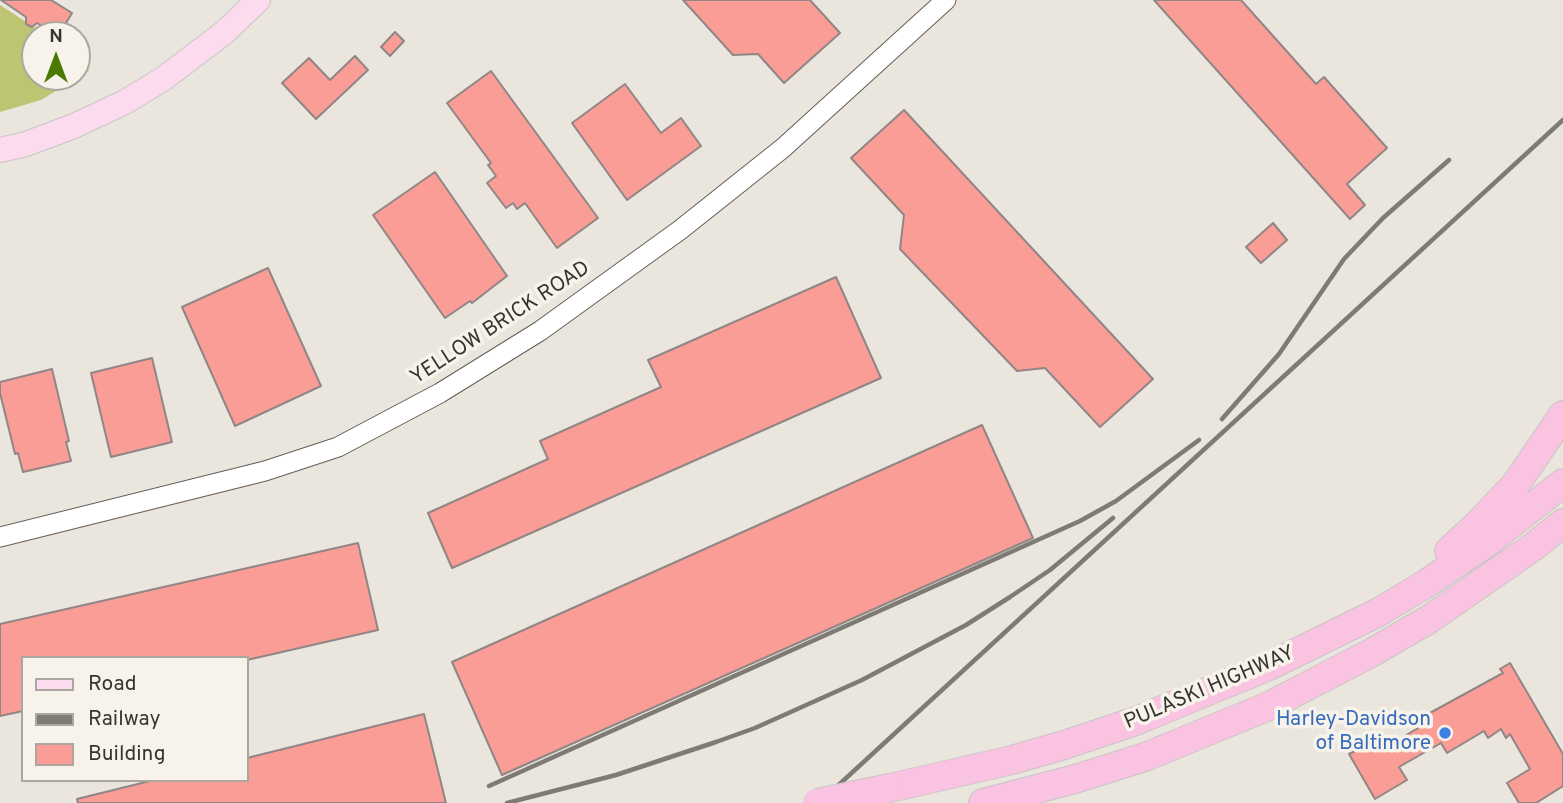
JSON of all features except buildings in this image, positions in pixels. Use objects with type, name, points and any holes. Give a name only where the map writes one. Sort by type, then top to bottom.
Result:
[{"type":"highway","points":[[1393,641],[1383,609],[1498,504],[1536,458],[1563,415]]},
{"type":"highway","name":"PULASKI HIGHWAY","points":[[817,803],[1012,760],[1133,722],[1269,666],[1383,609],[1488,542],[1563,483]]},
{"type":"highway","name":"PULASKI HIGHWAY","points":[[983,803],[1075,779],[1201,735],[1269,706],[1393,641],[1481,584],[1563,523]]},
{"type":"main road","points":[[0,150],[26,144],[74,126],[125,102],[163,79],[225,32],[258,0]]},
{"type":"street","name":"YELLOW BRICK ROAD","points":[[0,537],[265,471],[338,447],[418,405],[540,331],[680,230],[783,148],[946,0]]},
{"type":"green space","points":[[0,5],[25,21],[21,21],[21,91],[56,91],[41,100],[0,112]]},
{"type":"railway","points":[[819,803],[1563,120]]},
{"type":"railway","points":[[1222,419],[1279,354],[1344,259],[1383,218],[1449,160]]},
{"type":"railway","points":[[489,786],[1080,521],[1116,501],[1199,440]]},
{"type":"railway","points":[[507,803],[616,775],[716,742],[755,728],[862,680],[966,625],[1010,597],[1050,570],[1113,518]]},
{"type":"place","name":"Harley-Davidson of Baltimore","points":[[1445,733]]}]
